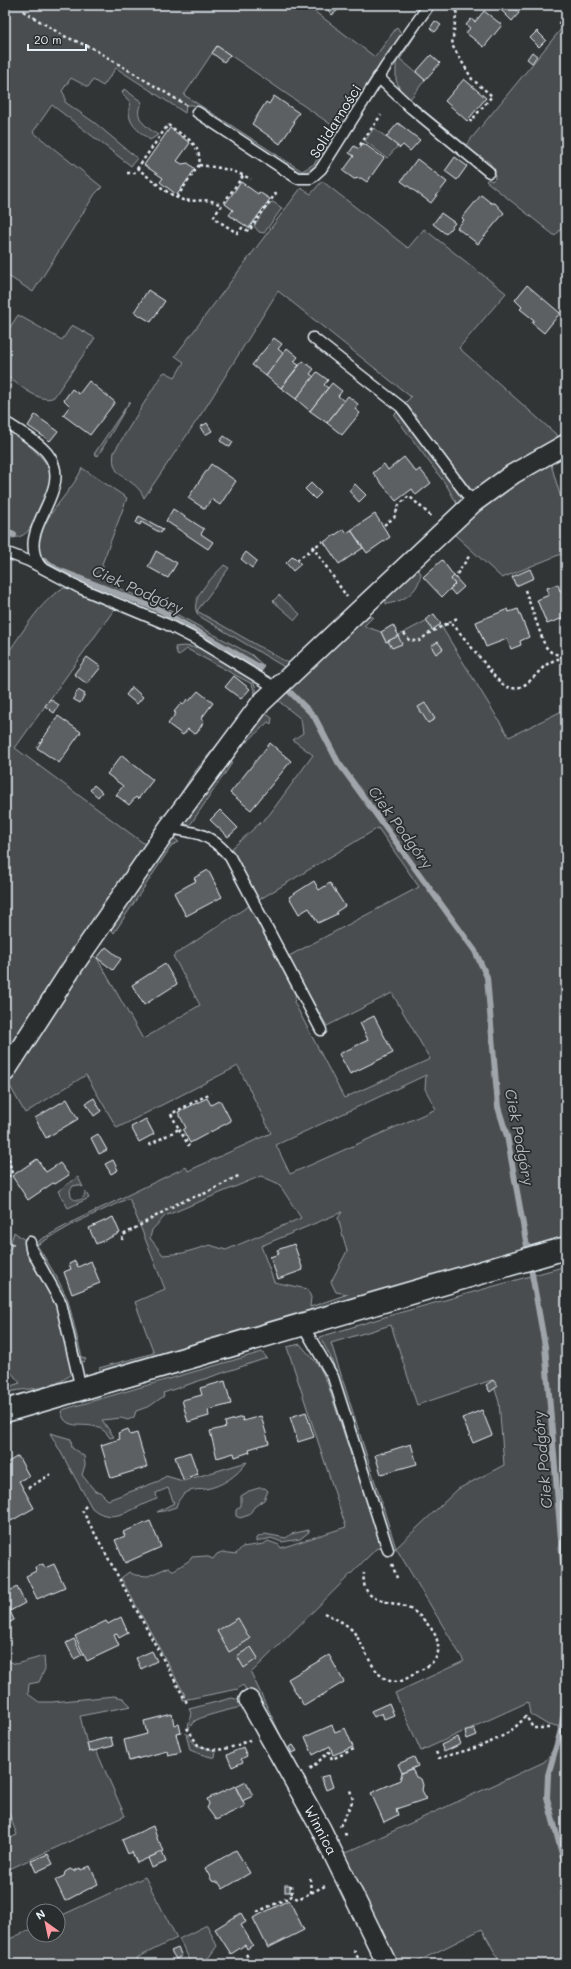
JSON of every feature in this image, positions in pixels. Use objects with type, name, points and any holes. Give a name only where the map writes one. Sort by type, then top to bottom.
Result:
[{"type":"main road","points":[[5,1411],[566,1248]]},
{"type":"street","points":[[5,1072],[74,965],[169,827],[248,719],[276,688],[473,503],[513,474],[566,444]]},
{"type":"street","name":"Winnica","points":[[249,1700],[328,1842],[387,1964]]},
{"type":"lane","name":"Solidarności","points":[[197,112],[297,178],[311,178],[321,169],[378,78],[429,5]]},
{"type":"lane","points":[[378,78],[411,108],[489,172]]},
{"type":"lane","points":[[313,338],[401,407],[473,503]]},
{"type":"lane","points":[[5,422],[40,446],[53,462],[56,472],[49,500],[33,544],[34,556],[41,567]]},
{"type":"lane","points":[[5,552],[41,567],[82,589],[180,631],[276,688]]},
{"type":"lane","points":[[169,827],[178,831],[198,834],[211,840],[223,848],[230,857],[321,1030]]},
{"type":"lane","points":[[30,1242],[31,1249],[61,1303],[82,1388]]},
{"type":"lane","points":[[302,1324],[333,1377],[388,1550]]},
{"type":"path","points":[[456,5],[458,8],[452,45],[472,79],[492,96],[470,122]]},
{"type":"path","points":[[23,11],[64,36],[92,48],[197,112]]},
{"type":"path","points":[[360,144],[381,115]]},
{"type":"path","points":[[127,173],[134,173],[168,125],[197,148],[200,154],[199,165],[177,197]]},
{"type":"path","points":[[199,165],[226,168],[251,179]]},
{"type":"path","points":[[137,168],[177,197],[191,201],[211,200],[222,206]]},
{"type":"path","points":[[243,176],[214,218],[237,233],[244,228],[249,231],[278,190]]},
{"type":"path","points":[[384,525],[394,518],[399,505],[409,496],[436,519]]},
{"type":"path","points":[[297,560],[323,541]]},
{"type":"path","points":[[313,547],[349,600],[349,619]]},
{"type":"path","points":[[457,574],[470,555]]},
{"type":"path","points":[[525,590],[545,646],[551,652],[565,658]]},
{"type":"path","points":[[404,633],[409,640],[419,641],[445,624],[459,617]]},
{"type":"path","points":[[445,624],[453,625],[456,628],[495,679],[506,687],[519,688],[526,684],[546,664],[565,658]]},
{"type":"path","points":[[189,1146],[171,1114],[211,1093]]},
{"type":"path","points":[[149,1145],[179,1129]]},
{"type":"path","points":[[5,1142],[12,1174],[5,1178]]},
{"type":"path","points":[[122,1240],[123,1235],[153,1216],[166,1211],[182,1201],[206,1193],[240,1175]]},
{"type":"path","points":[[5,1242],[10,1244]]},
{"type":"path","points":[[28,1488],[53,1473]]},
{"type":"path","points":[[86,1506],[82,1510],[187,1703]]},
{"type":"path","points":[[324,1612],[343,1622],[353,1632],[375,1668],[384,1678],[394,1682],[402,1681],[429,1666],[436,1658],[438,1650],[438,1643],[433,1630],[422,1618],[410,1609],[373,1598],[365,1589],[363,1581],[364,1573]]},
{"type":"path","points":[[436,1752],[439,1758],[504,1736],[518,1726],[526,1716],[533,1728],[550,1728]]},
{"type":"path","points":[[187,1728],[198,1745],[212,1749],[229,1749],[250,1740]]},
{"type":"path","points":[[309,1770],[329,1752],[332,1759],[356,1748]]},
{"type":"path","points":[[339,1829],[353,1800],[350,1790]]},
{"type":"path","points":[[341,1834],[350,1835]]},
{"type":"path","points":[[310,1878],[311,1893]]},
{"type":"path","points":[[292,1896],[298,1899],[329,1884]]},
{"type":"path","points":[[291,1885],[292,1896]]},
{"type":"path","points":[[257,1912],[292,1896]]},
{"type":"path","points":[[354,1950],[361,1964]]},
{"type":"path","points":[[246,1954],[252,1964]]},
{"type":"shaded area","points":[[5,5],[306,5],[375,57],[397,27],[401,33],[400,37],[359,96],[343,126],[335,132],[336,128],[217,46],[184,95],[302,171],[314,164],[326,146],[326,151],[318,162],[308,171],[304,172],[299,172],[193,105],[186,105],[185,113],[116,68],[103,86],[93,80],[88,87],[71,78],[62,91],[65,96],[65,102],[95,123],[137,158],[131,166],[52,105],[33,132],[102,187],[95,194],[33,292],[5,274]]},
{"type":"shaded area","points":[[435,5],[400,59],[425,80],[410,99],[466,145],[566,23],[566,223],[555,236],[486,181],[488,179],[492,181],[495,178],[495,171],[489,162],[465,147],[433,122],[401,92],[396,80],[396,64],[399,56]]},
{"type":"shaded area","points":[[124,89],[142,102],[139,107],[140,117],[149,129],[158,135],[150,140],[133,124],[129,115],[130,102],[122,93]]},
{"type":"shaded area","points":[[374,128],[398,146],[387,158],[365,141]]},
{"type":"shaded area","points":[[322,181],[408,248],[424,229],[506,293],[459,348],[558,436],[566,432],[566,437],[475,492],[439,452],[405,403],[411,397],[278,291],[206,407],[144,498],[140,491],[124,478],[115,468],[114,452],[162,374],[165,372],[175,377],[184,362],[175,356],[301,188],[311,194]]},
{"type":"shaded area","points":[[273,202],[282,208],[264,233],[259,232],[254,226],[270,203]]},
{"type":"shaded area","points":[[18,315],[62,340],[72,325],[95,338],[54,397],[49,399],[36,396],[22,388],[5,375],[5,335]]},
{"type":"shaded area","points":[[130,401],[98,456],[94,454]]},
{"type":"shaded area","points":[[398,411],[464,498],[458,506],[447,486],[394,415]]},
{"type":"shaded area","points":[[5,428],[37,453],[50,470],[47,492],[31,526],[23,535],[12,538],[5,538]]},
{"type":"shaded area","points":[[550,461],[566,515],[566,552],[502,578],[454,534],[471,512]]},
{"type":"shaded area","points":[[82,468],[127,498],[102,564],[108,580],[116,587],[165,608],[252,655],[264,666],[261,672],[160,617],[54,571],[42,561],[38,549],[39,537],[44,525],[77,478]]},
{"type":"shaded area","points":[[224,565],[229,568],[197,611],[290,664],[286,668],[199,616],[196,610],[198,596],[202,589]]},
{"type":"shaded area","points":[[416,569],[421,573],[420,580],[414,591],[398,601],[386,604],[386,599]]},
{"type":"shaded area","points":[[63,588],[73,589],[116,607],[15,748],[146,845],[9,1053],[5,1050],[5,657],[24,629],[46,601]]},
{"type":"shaded area","points":[[279,595],[300,614],[295,620],[273,601]]},
{"type":"shaded area","points":[[362,616],[373,617],[364,626],[381,632],[386,642],[435,616],[509,737],[566,709],[566,1238],[102,1372],[99,1368],[154,1353],[135,1302],[165,1289],[129,1198],[77,1222],[37,1245],[40,1240],[76,1220],[186,1167],[188,1171],[271,1133],[238,1066],[117,1128],[86,1075],[25,1113],[10,1086],[5,1092],[5,1081],[88,953],[97,958],[143,1039],[200,1005],[173,956],[250,905],[296,996],[294,1002],[344,1098],[430,1059],[392,993],[327,1026],[287,957],[419,887],[378,828],[257,901],[230,850],[269,815],[313,755],[293,740],[303,733],[301,719],[276,699]],"holes":[[[426,1075],[425,1089],[436,1109],[290,1174],[276,1145]],[[261,1176],[279,1184],[301,1218],[226,1250],[210,1245],[183,1253],[163,1255],[150,1238],[152,1230],[165,1216]],[[342,1212],[338,1218],[347,1251],[331,1282],[336,1292],[348,1294],[310,1307],[311,1297],[307,1289],[274,1282],[261,1246]]]},
{"type":"shaded area","points":[[184,646],[200,648],[250,678],[256,689],[254,701],[252,701],[255,693],[252,684],[187,649],[178,656],[175,647]]},
{"type":"shaded area","points":[[265,713],[272,718],[271,724],[268,722],[247,742],[244,741]]},
{"type":"shaded area","points":[[225,735],[226,737],[169,817],[161,817],[170,811],[193,774]]},
{"type":"shaded area","points":[[225,762],[232,763],[190,825],[181,824]]},
{"type":"shaded area","points":[[169,838],[174,838],[179,842],[172,845],[114,933],[109,926]]},
{"type":"shaded area","points":[[78,1177],[83,1187],[78,1185],[73,1186],[70,1190],[71,1197],[76,1200],[80,1200],[84,1197],[85,1191],[89,1198],[68,1208],[58,1191]]},
{"type":"shaded area","points":[[14,1232],[26,1241],[30,1257],[53,1299],[59,1314],[73,1370],[72,1373],[56,1384],[5,1393],[5,1388],[20,1383],[5,1365],[5,1253],[12,1247],[10,1245]]},
{"type":"shaded area","points":[[35,1244],[56,1276],[68,1300],[82,1358],[86,1359],[84,1362],[81,1361],[64,1303]]},
{"type":"shaded area","points":[[566,1266],[566,1964],[501,1964],[482,1929],[413,1964],[393,1964],[341,1855],[544,1762],[555,1746],[558,1736],[558,1726],[548,1725],[530,1714],[528,1702],[421,1751],[395,1693],[464,1661],[396,1548],[392,1549],[338,1377],[331,1358],[320,1337],[388,1316]],"holes":[[[391,1325],[417,1405],[492,1380],[499,1402],[504,1465],[458,1489],[396,1548],[331,1343]]]},
{"type":"shaded area","points":[[300,1344],[319,1366],[327,1382],[382,1549],[377,1548],[251,1673],[295,1765],[303,1773],[300,1773],[243,1685],[238,1689],[183,1700],[182,1696],[185,1695],[121,1578],[129,1572],[135,1575],[148,1576],[169,1567],[174,1570],[190,1560],[192,1557],[206,1556],[213,1559],[217,1554],[222,1552],[236,1554],[242,1547],[264,1544],[268,1541],[279,1545],[281,1548],[346,1527],[287,1347]]},
{"type":"shaded area","points":[[262,1352],[267,1358],[163,1393],[164,1396],[150,1406],[136,1411],[134,1417],[128,1420],[121,1418],[102,1420],[114,1437],[110,1438],[104,1431],[97,1427],[69,1423],[64,1419],[61,1411],[65,1409]]},
{"type":"shaded area","points":[[50,1433],[71,1439],[72,1448],[84,1456],[85,1465],[82,1475],[95,1491],[100,1492],[108,1500],[159,1481],[166,1476],[183,1481],[247,1462],[239,1472],[223,1483],[212,1488],[192,1490],[185,1493],[179,1499],[176,1507],[157,1512],[174,1503],[168,1488],[156,1493],[157,1499],[124,1513],[108,1516],[92,1508]]},
{"type":"shaded area","points":[[265,1488],[268,1491],[264,1500],[254,1507],[249,1515],[240,1518],[236,1516],[236,1510],[241,1506],[241,1496],[249,1491]]},
{"type":"shaded area","points":[[309,1530],[309,1532],[300,1539],[282,1542],[271,1538],[256,1542],[256,1538],[265,1534],[286,1538],[291,1534]]},
{"type":"shaded area","points":[[44,1656],[45,1669],[39,1682],[29,1684],[28,1694],[39,1702],[114,1696],[123,1698],[131,1706],[80,1716],[89,1752],[96,1750],[125,1816],[5,1871],[5,1840],[17,1835],[8,1811],[5,1812],[5,1660],[16,1664]]},
{"type":"shaded area","points":[[232,1698],[243,1701],[244,1707],[227,1710],[198,1719],[189,1729],[188,1728],[191,1713],[189,1709]]},
{"type":"shaded area","points":[[186,1733],[196,1745],[216,1751],[215,1758],[190,1750]]},
{"type":"shaded area","points":[[145,1877],[177,1938],[137,1958],[140,1964],[5,1964],[5,1941],[26,1932],[26,1943],[66,1943],[66,1913]]},
{"type":"shaded area","points":[[207,1925],[217,1946],[204,1964],[192,1964],[179,1939]]},
{"type":"building","points":[[324,5],[344,5],[332,15]]},
{"type":"building","points":[[496,5],[517,5],[515,9],[519,13],[512,21]]},
{"type":"building","points":[[484,11],[502,25],[484,47],[466,33],[470,28],[466,25],[471,19],[475,22]]},
{"type":"building","points":[[564,16],[566,18],[566,23],[562,27],[558,23]]},
{"type":"building","points":[[435,21],[441,25],[435,32],[430,28]]},
{"type":"building","points":[[537,31],[546,40],[539,47],[530,38]]},
{"type":"building","points":[[217,46],[230,55],[224,62],[212,53]]},
{"type":"building","points":[[532,52],[537,56],[532,63],[527,59]]},
{"type":"building","points":[[431,55],[440,63],[425,80],[416,72]]},
{"type":"building","points":[[464,79],[486,98],[467,121],[445,101]]},
{"type":"building","points":[[274,96],[299,113],[293,121],[295,122],[280,144],[252,124],[266,102],[269,104]]},
{"type":"building","points":[[398,123],[420,140],[410,151],[403,145],[400,148],[386,137]]},
{"type":"building","points":[[170,128],[190,143],[177,161],[182,164],[188,163],[195,169],[177,195],[160,182],[163,178],[144,165]]},
{"type":"building","points":[[363,143],[384,158],[367,182],[361,178],[354,179],[343,171],[354,156],[349,153],[354,146],[359,149]]},
{"type":"building","points":[[455,157],[467,166],[457,180],[445,171]]},
{"type":"building","points":[[417,159],[447,182],[431,203],[401,181]]},
{"type":"building","points":[[241,182],[258,194],[259,192],[270,199],[249,228],[229,215],[233,210],[225,204]]},
{"type":"building","points":[[481,195],[491,203],[495,203],[504,213],[478,244],[457,228],[464,220],[462,218]]},
{"type":"building","points":[[441,213],[455,223],[446,234],[433,224]]},
{"type":"building","points":[[527,285],[560,313],[544,333],[532,323],[534,320],[520,309],[522,307],[515,300]]},
{"type":"building","points":[[148,290],[165,301],[151,322],[134,312]]},
{"type":"building","points":[[274,338],[282,344],[278,349],[284,354],[266,376],[252,365]]},
{"type":"building","points":[[287,348],[298,357],[294,362],[299,365],[281,388],[266,376]]},
{"type":"building","points":[[303,361],[314,369],[310,374],[314,377],[296,399],[281,388]]},
{"type":"building","points":[[317,372],[328,380],[324,385],[328,388],[310,411],[296,399]]},
{"type":"building","points":[[89,381],[115,402],[90,435],[63,415],[70,406],[64,400],[72,389],[79,394]]},
{"type":"building","points":[[332,383],[342,391],[338,396],[344,401],[327,423],[310,411]]},
{"type":"building","points":[[348,396],[358,404],[355,409],[360,413],[342,435],[327,423]]},
{"type":"building","points":[[35,415],[58,431],[50,441],[28,426]]},
{"type":"building","points":[[207,423],[212,431],[205,435],[200,427]]},
{"type":"building","points":[[224,436],[233,442],[230,447],[220,441]]},
{"type":"building","points":[[404,457],[416,472],[420,469],[431,483],[416,495],[412,489],[396,501],[373,473],[384,464],[388,470]]},
{"type":"building","points":[[211,464],[236,481],[220,505],[211,499],[205,509],[188,498]]},
{"type":"building","points":[[311,483],[321,493],[315,499],[305,489]]},
{"type":"building","points":[[355,484],[366,495],[359,502],[349,491]]},
{"type":"building","points":[[173,509],[204,529],[201,534],[213,542],[208,549],[166,521]]},
{"type":"building","points":[[375,514],[390,537],[367,553],[351,530]]},
{"type":"building","points":[[139,516],[163,529],[161,533],[141,522],[140,525],[136,523]]},
{"type":"building","points":[[344,529],[347,533],[351,530],[363,548],[339,564],[324,542]]},
{"type":"building","points":[[156,551],[177,563],[168,578],[148,567]]},
{"type":"building","points":[[246,552],[257,561],[252,568],[241,559]]},
{"type":"building","points":[[293,556],[301,564],[293,571],[286,563]]},
{"type":"building","points":[[442,560],[454,576],[451,579],[455,584],[442,597],[423,577]]},
{"type":"building","points":[[530,569],[534,578],[516,586],[512,577]]},
{"type":"building","points":[[454,576],[464,587],[455,595],[450,589],[455,584],[451,579]]},
{"type":"building","points":[[558,584],[560,591],[566,589],[566,617],[547,624],[537,600],[549,595],[547,588]]},
{"type":"building","points":[[508,609],[509,612],[518,609],[529,637],[520,641],[521,645],[511,649],[507,639],[486,647],[476,622]]},
{"type":"building","points":[[434,614],[441,624],[432,630],[426,619]]},
{"type":"building","points":[[393,625],[399,636],[386,642],[381,632]]},
{"type":"building","points":[[398,636],[402,644],[392,648],[388,641]]},
{"type":"building","points":[[438,642],[443,649],[436,654],[431,646]]},
{"type":"building","points":[[87,657],[101,667],[87,684],[74,674]]},
{"type":"building","points":[[234,676],[250,689],[241,699],[225,687]]},
{"type":"building","points":[[132,687],[143,697],[137,704],[126,695]]},
{"type":"building","points":[[78,690],[85,694],[80,703],[73,699]]},
{"type":"building","points":[[198,691],[213,703],[201,719],[204,721],[197,733],[194,734],[188,729],[183,735],[168,724],[176,713],[174,712],[181,703],[183,705],[187,699],[189,701]]},
{"type":"building","points":[[50,699],[59,705],[54,713],[45,706]]},
{"type":"building","points":[[425,703],[435,719],[428,723],[418,707]]},
{"type":"building","points":[[58,716],[81,732],[59,763],[37,748]]},
{"type":"building","points":[[270,743],[291,761],[251,810],[230,793]]},
{"type":"building","points":[[122,755],[153,780],[138,799],[136,797],[129,805],[116,795],[123,786],[107,774]]},
{"type":"building","points":[[94,785],[102,792],[98,797],[90,790]]},
{"type":"building","points":[[220,810],[238,828],[228,837],[210,820]]},
{"type":"building","points":[[208,870],[222,897],[186,916],[174,893],[196,881],[194,878]]},
{"type":"building","points":[[314,881],[319,890],[330,883],[345,906],[336,912],[337,914],[318,923],[309,908],[299,914],[289,897]]},
{"type":"building","points":[[106,947],[121,959],[113,970],[97,958]]},
{"type":"building","points":[[165,964],[177,984],[144,1005],[132,985]]},
{"type":"building","points":[[374,1016],[393,1053],[350,1074],[339,1054],[368,1040],[360,1023]]},
{"type":"building","points":[[94,1098],[101,1111],[94,1116],[86,1103]]},
{"type":"building","points":[[207,1098],[211,1105],[220,1100],[231,1121],[190,1143],[183,1130],[186,1128],[178,1112]]},
{"type":"building","points":[[67,1099],[78,1119],[46,1138],[35,1118]]},
{"type":"building","points":[[146,1119],[154,1134],[139,1142],[131,1127]]},
{"type":"building","points":[[98,1134],[107,1150],[99,1154],[91,1138]]},
{"type":"building","points":[[37,1159],[46,1172],[60,1163],[69,1175],[55,1184],[53,1183],[28,1200],[12,1176]]},
{"type":"building","points":[[113,1160],[118,1170],[111,1174],[105,1164]]},
{"type":"building","points":[[113,1217],[120,1233],[96,1244],[89,1228]]},
{"type":"building","points":[[294,1244],[303,1270],[278,1279],[270,1257],[279,1254],[277,1250]]},
{"type":"building","points":[[75,1261],[78,1267],[91,1261],[100,1283],[72,1294],[64,1272],[71,1269],[69,1264]]},
{"type":"building","points":[[493,1380],[498,1386],[490,1392],[486,1385]]},
{"type":"building","points":[[225,1381],[231,1404],[208,1410],[209,1416],[188,1422],[182,1400],[202,1395],[200,1388]]},
{"type":"building","points":[[482,1410],[492,1435],[473,1443],[462,1418]]},
{"type":"building","points":[[306,1412],[314,1437],[298,1442],[290,1417]]},
{"type":"building","points":[[261,1416],[269,1443],[249,1449],[250,1452],[235,1457],[234,1453],[217,1458],[210,1431],[226,1427],[225,1422],[242,1417],[243,1421]]},
{"type":"building","points":[[128,1429],[130,1435],[137,1433],[147,1467],[111,1478],[101,1445],[120,1439],[118,1433]]},
{"type":"building","points":[[411,1444],[417,1464],[381,1474],[375,1455]]},
{"type":"building","points":[[190,1452],[198,1474],[183,1479],[175,1457]]},
{"type":"building","points":[[18,1456],[29,1476],[19,1481],[34,1508],[11,1521],[5,1511],[5,1464]]},
{"type":"building","points":[[150,1521],[161,1547],[125,1563],[115,1540],[125,1536],[123,1532]]},
{"type":"building","points":[[43,1564],[45,1568],[54,1564],[65,1587],[37,1599],[26,1576],[36,1571],[35,1567]]},
{"type":"building","points":[[17,1587],[25,1603],[10,1611],[14,1620],[5,1625],[5,1593]]},
{"type":"building","points":[[121,1617],[128,1633],[119,1638],[117,1634],[114,1635],[119,1646],[87,1661],[75,1636],[106,1621],[108,1624]]},
{"type":"building","points":[[238,1618],[250,1639],[229,1652],[217,1631]]},
{"type":"building","points":[[74,1639],[82,1655],[74,1659],[66,1643]]},
{"type":"building","points":[[251,1647],[258,1658],[244,1668],[237,1656]]},
{"type":"building","points":[[152,1651],[157,1661],[141,1669],[136,1658]]},
{"type":"building","points":[[329,1655],[344,1682],[304,1706],[288,1679]]},
{"type":"building","points":[[389,1703],[394,1715],[384,1719],[382,1713],[374,1717],[371,1711]]},
{"type":"building","points":[[172,1714],[174,1725],[179,1724],[181,1733],[176,1734],[181,1752],[168,1755],[167,1751],[129,1761],[124,1740],[147,1734],[144,1721]]},
{"type":"building","points":[[332,1725],[335,1732],[345,1728],[353,1747],[333,1755],[330,1746],[313,1755],[305,1737]]},
{"type":"building","points":[[474,1728],[477,1735],[467,1739],[465,1732]]},
{"type":"building","points":[[111,1737],[113,1746],[89,1752],[87,1743]]},
{"type":"building","points":[[458,1737],[461,1744],[444,1752],[441,1745]]},
{"type":"building","points":[[293,1745],[297,1751],[292,1753],[289,1747]]},
{"type":"building","points":[[243,1747],[247,1756],[241,1759],[243,1762],[232,1767],[227,1755]]},
{"type":"building","points":[[414,1757],[418,1766],[402,1773],[398,1764]]},
{"type":"building","points":[[412,1769],[416,1777],[421,1779],[423,1785],[422,1790],[426,1799],[396,1809],[398,1815],[384,1822],[371,1793],[400,1780],[402,1773]]},
{"type":"building","points":[[329,1775],[333,1787],[326,1790],[321,1777]]},
{"type":"building","points":[[246,1782],[253,1796],[242,1801],[236,1787]]},
{"type":"building","points":[[235,1786],[245,1806],[216,1820],[207,1808],[209,1804],[207,1799]]},
{"type":"building","points":[[153,1826],[159,1844],[160,1843],[164,1851],[137,1863],[132,1852],[128,1854],[122,1840]]},
{"type":"building","points":[[236,1850],[250,1873],[223,1889],[219,1883],[212,1881],[205,1868]]},
{"type":"building","points":[[162,1852],[166,1862],[152,1868],[148,1858]]},
{"type":"building","points":[[48,1854],[53,1864],[36,1872],[31,1861]]},
{"type":"building","points":[[90,1866],[98,1884],[65,1901],[55,1880],[64,1876],[65,1872],[70,1869],[74,1871],[80,1868],[81,1870]]},
{"type":"building","points":[[285,1885],[290,1885],[290,1892],[285,1892]]},
{"type":"building","points":[[289,1900],[304,1930],[268,1948],[253,1918]]},
{"type":"building","points":[[241,1913],[246,1922],[241,1925],[253,1945],[247,1949],[245,1945],[231,1954],[215,1929]]},
{"type":"building","points":[[178,1948],[182,1956],[176,1959],[171,1951]]},
{"type":"waterway","name":"Ciek Podgóry","points":[[5,530],[14,535]]},
{"type":"waterway","name":"Ciek Podgóry","points":[[44,560],[56,569],[160,610],[261,668]]},
{"type":"waterway","name":"Ciek Podgóry","points":[[289,691],[314,716],[338,762],[475,951],[487,977],[498,1107],[507,1136],[545,1346],[566,1600]]},
{"type":"waterway","name":"Ciek Podgóry","points":[[566,1697],[561,1730],[548,1775],[547,1798],[566,1869]]}]
